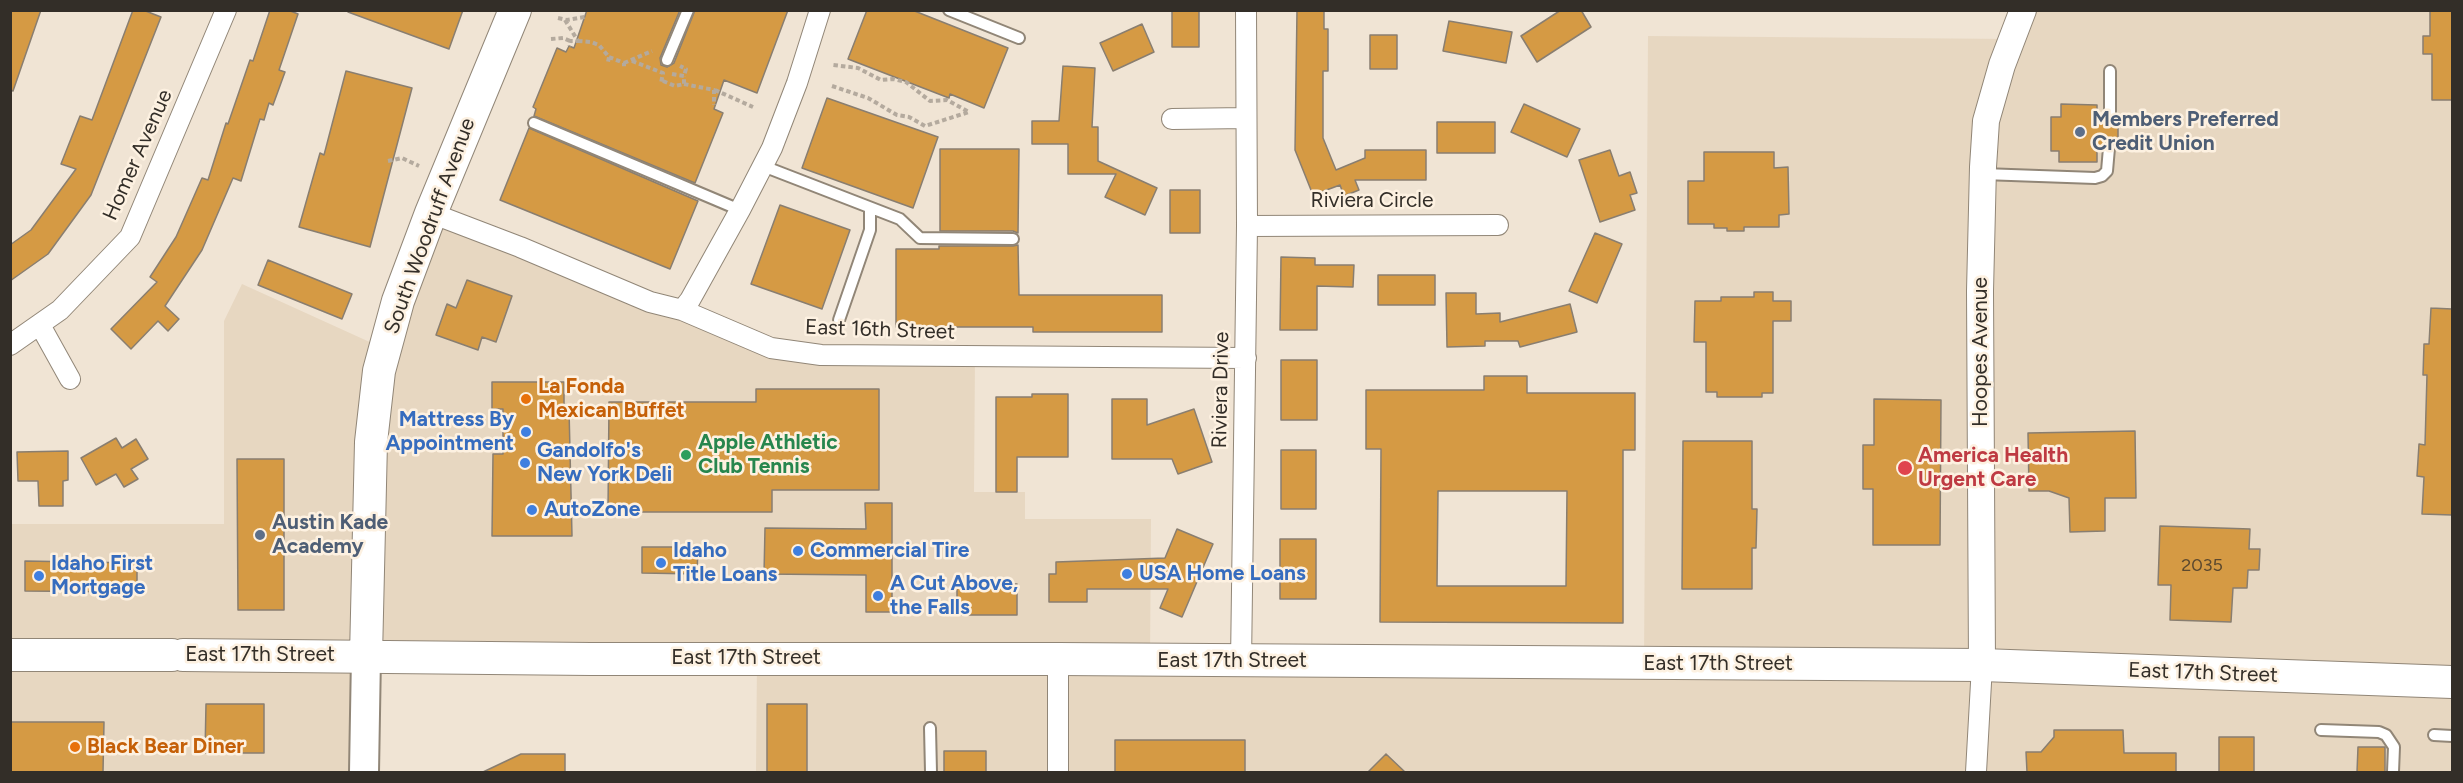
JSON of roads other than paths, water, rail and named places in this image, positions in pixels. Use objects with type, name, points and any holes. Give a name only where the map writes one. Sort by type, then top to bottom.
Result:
[{"type":"main road","name":"South Woodruff Avenue","points":[[364,772],[370,442],[379,371],[398,301],[431,213],[515,10]]},
{"type":"main road","name":"East 17th Street","points":[[10,655],[1982,665],[2452,682]]},
{"type":"street","name":"Homer Avenue","points":[[10,345],[60,309],[130,237],[226,10]]},
{"type":"street","points":[[682,310],[690,300],[763,166],[797,83],[820,10]]},
{"type":"street","name":"Riviera Drive","points":[[1241,662],[1246,358],[1246,10]]},
{"type":"street","name":"Hoopes Avenue","points":[[1976,772],[1982,665],[1980,291],[1986,121],[2002,64],[2023,10]]},
{"type":"street","points":[[1172,119],[1246,118]]},
{"type":"street","name":"East 16th Street","points":[[431,213],[520,247],[650,302],[682,310],[771,348],[821,355],[1246,358]]},
{"type":"street","name":"Riviera Circle","points":[[1247,226],[1498,225]]},
{"type":"street","points":[[40,325],[70,379]]},
{"type":"street","points":[[1058,659],[1059,772]]},
{"type":"lane","points":[[667,60],[688,10]]},
{"type":"lane","points":[[949,10],[1019,38]]},
{"type":"lane","points":[[2110,71],[2110,118]]},
{"type":"lane","points":[[534,123],[740,210]]},
{"type":"lane","points":[[1983,174],[2095,178],[2107,171],[2109,148]]},
{"type":"lane","points":[[763,166],[900,219],[920,238],[1013,239]]},
{"type":"lane","points":[[839,320],[870,230],[870,208]]},
{"type":"lane","points":[[930,728],[931,772]]},
{"type":"lane","points":[[2321,730],[2379,732],[2386,735],[2394,747],[2393,772]]},
{"type":"lane","points":[[2434,735],[2452,736]]},
{"type":"place","name":"Members Preferred Credit Union","points":[[2080,132]]},
{"type":"place","name":"La Fonda Mexican Buffet","points":[[526,399]]},
{"type":"place","name":"Mattress By Appointment","points":[[526,432]]},
{"type":"place","name":"Apple Athletic Club Tennis","points":[[686,455]]},
{"type":"place","name":"Gandolfo's New York Deli","points":[[525,463]]},
{"type":"place","name":"America Health Urgent Care","points":[[1905,468]]},
{"type":"place","name":"AutoZone","points":[[532,510]]},
{"type":"place","name":"Austin Kade Academy","points":[[260,535]]},
{"type":"place","name":"Commercial Tire","points":[[798,551]]},
{"type":"place","name":"Idaho Title Loans","points":[[661,563]]},
{"type":"place","name":"USA Home Loans","points":[[1127,574]]},
{"type":"place","name":"Idaho First Mortgage","points":[[39,576]]},
{"type":"place","name":"A Cut Above, the Falls","points":[[878,596]]},
{"type":"place","name":"Black Bear Diner","points":[[75,747]]}]
